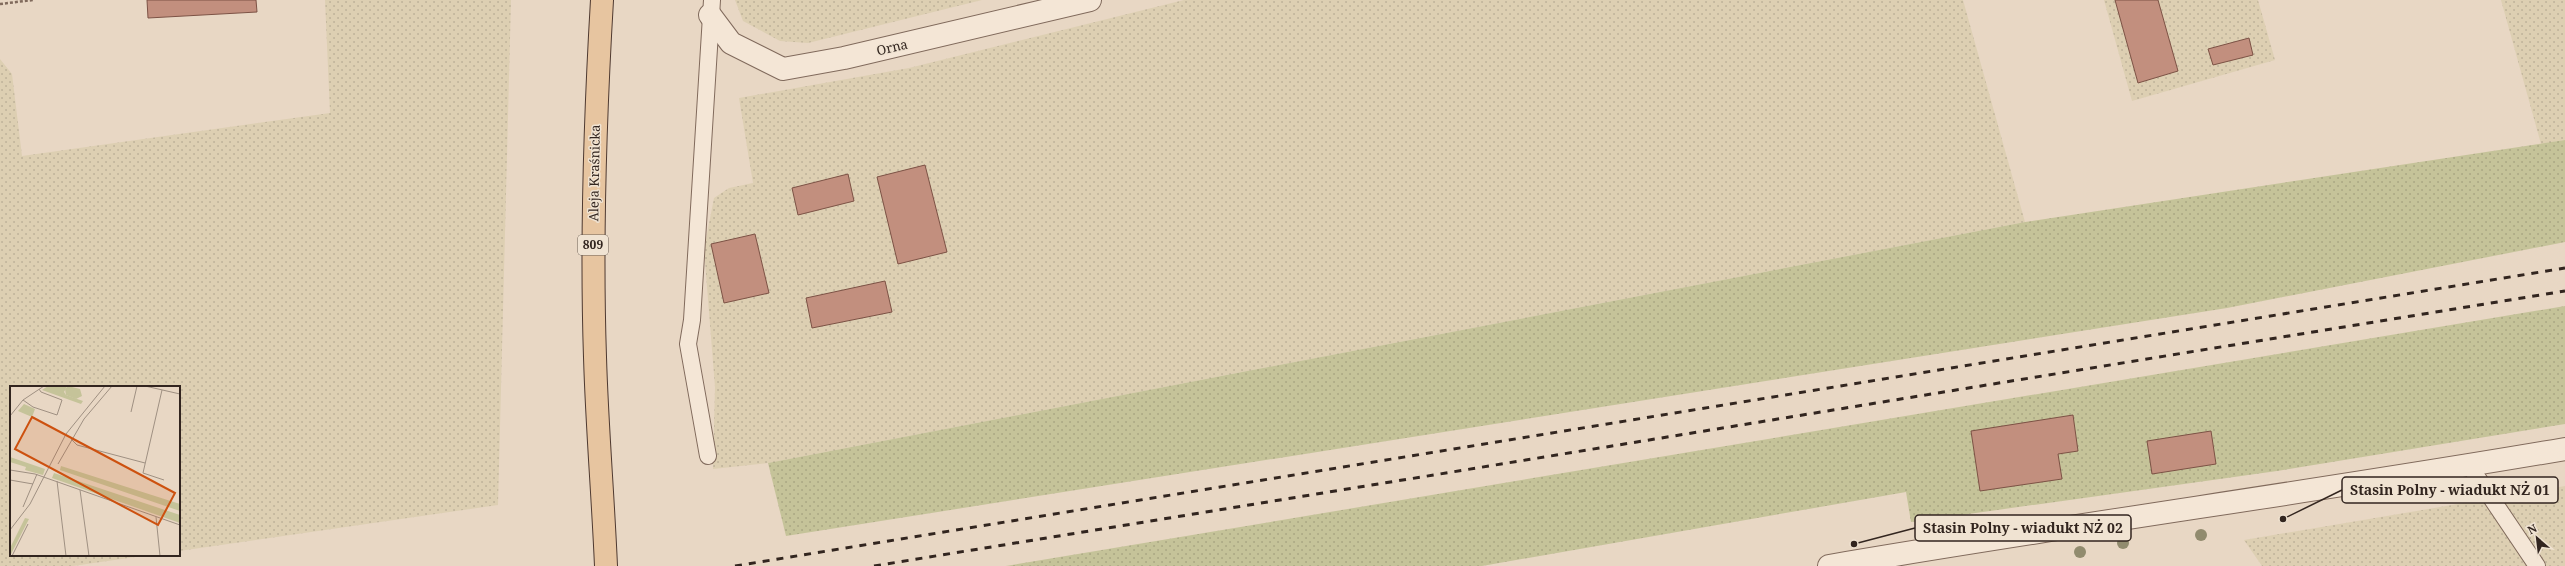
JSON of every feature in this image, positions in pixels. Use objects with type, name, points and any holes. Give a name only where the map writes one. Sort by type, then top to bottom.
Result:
[{"type":"main road","name":"Aleja Kraśnicka","points":[[602,0],[596,113],[593,249],[596,372],[606,566]]},
{"type":"street","name":"Orna","points":[[711,8],[731,43],[783,69],[844,58],[1090,0]]},
{"type":"street","points":[[1830,566],[1986,539],[2565,449]]},
{"type":"lane","points":[[708,456],[688,344],[692,320],[711,8]]},
{"type":"lane","points":[[2469,465],[2538,566]]},
{"type":"path","points":[[0,4],[32,0]]},
{"type":"shaded area","points":[[325,0],[511,0],[498,505],[180,551],[180,386],[10,386],[10,556],[142,556],[73,566],[0,566],[0,59],[12,74],[22,156],[330,113]]},
{"type":"shaded area","points":[[735,0],[982,0],[808,43],[780,41],[743,21]]},
{"type":"shaded area","points":[[1184,0],[1963,0],[2025,222],[768,463],[713,469],[715,387],[704,249],[714,198],[729,188],[753,183],[739,98],[909,68]]},
{"type":"shaded area","points":[[2104,0],[2258,0],[2275,60],[2132,101]]},
{"type":"shaded area","points":[[2501,0],[2565,0],[2565,140],[2541,144]]},
{"type":"shaded area","points":[[2565,140],[2565,242],[2227,308],[786,536],[768,463],[2025,222]]},
{"type":"shaded area","points":[[2565,306],[2565,424],[2277,471],[1911,522],[1906,492],[1482,566],[1006,566]]},
{"type":"shaded area","points":[[2565,486],[2565,566],[2262,566],[2244,540]]},
{"type":"building","points":[[147,0],[256,0],[257,12],[148,18]]},
{"type":"building","points":[[2115,0],[2158,0],[2178,71],[2138,83]]},
{"type":"building","points":[[2249,38],[2253,55],[2213,65],[2208,49]]},
{"type":"building","points":[[925,165],[947,252],[898,264],[877,177]]},
{"type":"building","points":[[848,174],[854,201],[798,215],[792,188]]},
{"type":"building","points":[[755,234],[769,293],[724,303],[711,244]]},
{"type":"building","points":[[885,281],[892,312],[812,328],[806,298]]},
{"type":"building","points":[[2073,415],[2078,451],[2058,454],[2062,479],[1980,491],[1971,431]]},
{"type":"building","points":[[2211,431],[2216,464],[2152,474],[2147,441]]},
{"type":"railway","points":[[735,566],[2565,268]]},
{"type":"railway","points":[[874,566],[2565,291]]},
{"type":"place","name":"Stasin Polny - wiadukt NŻ 01","points":[[2283,519]]},
{"type":"place","name":"Stasin Polny - wiadukt NŻ 02","points":[[1854,544]]}]
